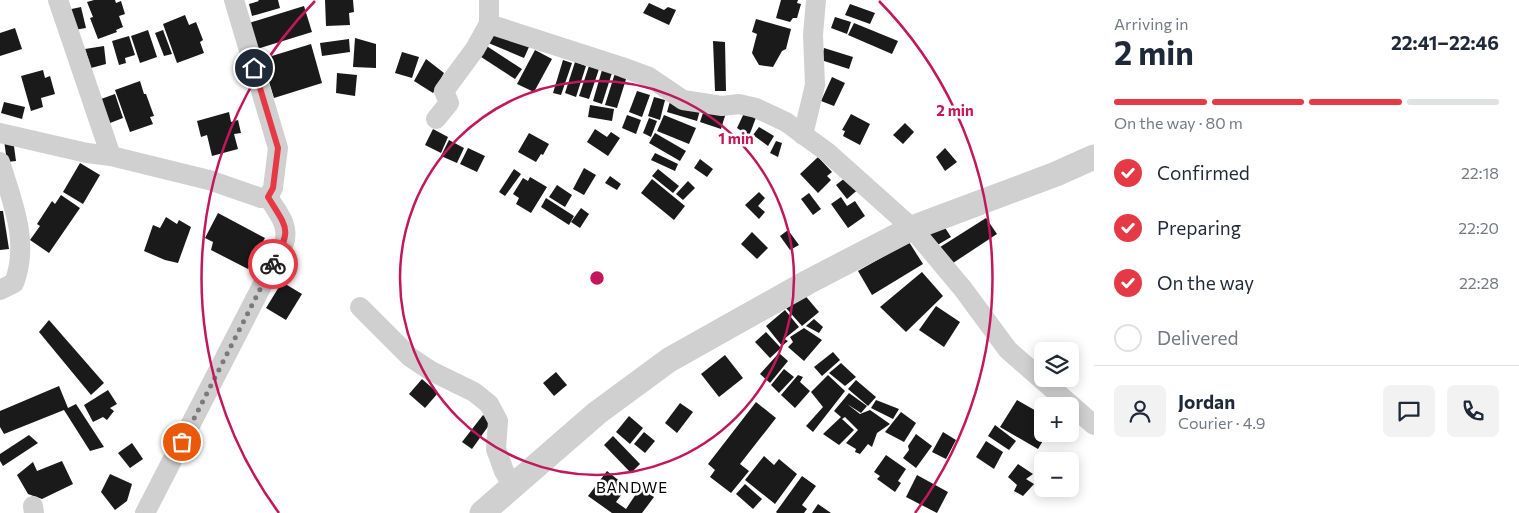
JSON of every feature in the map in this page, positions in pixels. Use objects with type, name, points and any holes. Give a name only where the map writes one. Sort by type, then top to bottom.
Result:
[{"type":"street","points":[[58,0],[111,156]]},
{"type":"street","points":[[234,0],[278,148],[273,188],[268,197]]},
{"type":"street","points":[[436,119],[449,103],[444,91],[475,49],[489,24],[489,0]]},
{"type":"street","points":[[803,135],[815,85],[813,35],[816,0]]},
{"type":"street","points":[[489,24],[622,67],[649,78],[682,100],[722,106],[738,104],[756,108],[786,122],[827,152],[912,228],[963,289],[1008,350],[1094,425]]},
{"type":"street","points":[[0,133],[87,153],[111,156],[209,180],[261,198],[268,197]]},
{"type":"street","points":[[482,513],[597,413],[669,360],[808,282],[912,228],[1056,174],[1094,157]]},
{"type":"street","points":[[0,162],[3,184],[13,201],[20,232],[21,253],[14,283],[0,290]]},
{"type":"street","points":[[145,513],[284,243],[286,228],[268,197]]},
{"type":"street","points":[[360,307],[410,357],[430,371],[474,392],[489,404],[498,421],[496,450],[504,471],[513,486]]},
{"type":"building","points":[[115,0],[116,3],[121,1],[125,14],[119,16],[123,27],[116,30],[117,32],[98,39],[90,18],[93,17],[87,2]]},
{"type":"building","points":[[258,0],[278,0],[280,8],[252,16],[249,4]]},
{"type":"building","points":[[325,0],[353,0],[354,12],[349,13],[350,25],[326,26]]},
{"type":"building","points":[[781,0],[798,0],[797,3],[801,4],[797,18],[793,18],[790,22],[776,18]]},
{"type":"building","points":[[649,3],[664,10],[668,7],[676,10],[669,25],[643,13]]},
{"type":"building","points":[[850,4],[875,13],[870,24],[845,15]]},
{"type":"building","points":[[304,6],[312,32],[257,49],[249,23]]},
{"type":"building","points":[[81,7],[86,28],[74,30],[67,10]]},
{"type":"building","points":[[185,15],[189,25],[196,22],[203,40],[200,42],[204,53],[177,63],[163,24]]},
{"type":"building","points":[[835,17],[851,22],[847,34],[831,28]]},
{"type":"building","points":[[756,19],[791,29],[786,49],[782,51],[773,67],[759,65],[752,53],[757,34],[752,32]]},
{"type":"building","points":[[854,23],[898,41],[892,54],[848,35]]},
{"type":"building","points":[[15,28],[22,49],[0,56],[0,33]]},
{"type":"building","points":[[148,30],[157,57],[140,63],[131,36]]},
{"type":"building","points":[[163,30],[172,54],[164,56],[155,33]]},
{"type":"building","points":[[491,30],[529,47],[524,58],[486,42]]},
{"type":"building","points":[[129,36],[135,55],[125,58],[126,63],[119,65],[112,41]]},
{"type":"building","points":[[355,38],[376,44],[376,68],[353,67]]},
{"type":"building","points":[[349,39],[350,52],[322,56],[320,43]]},
{"type":"building","points":[[713,41],[725,42],[726,91],[715,91]]},
{"type":"building","points":[[482,43],[522,69],[515,79],[475,53]]},
{"type":"building","points":[[311,44],[322,83],[274,98],[262,59]]},
{"type":"building","points":[[104,46],[106,64],[91,68],[85,49]]},
{"type":"building","points":[[824,48],[853,57],[849,69],[821,60]]},
{"type":"building","points":[[535,50],[552,59],[534,92],[517,84]]},
{"type":"building","points":[[402,52],[419,57],[412,78],[395,73]]},
{"type":"building","points":[[426,59],[444,73],[433,93],[414,81]]},
{"type":"building","points":[[563,60],[572,63],[561,95],[553,93]]},
{"type":"building","points":[[575,62],[586,66],[576,97],[565,93]]},
{"type":"building","points":[[589,66],[599,69],[589,99],[579,96]]},
{"type":"building","points":[[43,70],[45,78],[50,76],[55,94],[41,98],[43,107],[31,111],[21,76]]},
{"type":"building","points":[[602,70],[612,73],[602,104],[593,101]]},
{"type":"building","points":[[337,73],[357,75],[355,96],[336,93]]},
{"type":"building","points":[[615,73],[627,76],[617,108],[605,105]]},
{"type":"building","points":[[832,77],[845,83],[834,106],[821,101]]},
{"type":"building","points":[[140,81],[154,116],[150,117],[153,124],[130,132],[115,90]]},
{"type":"building","points":[[637,91],[650,95],[642,117],[629,112]]},
{"type":"building","points":[[115,94],[123,118],[110,123],[101,99]]},
{"type":"building","points":[[654,97],[665,100],[660,120],[648,116]]},
{"type":"building","points":[[671,98],[701,107],[697,121],[667,112]]},
{"type":"building","points":[[4,102],[25,107],[22,119],[1,113]]},
{"type":"building","points":[[729,103],[721,129],[700,122],[706,104]]},
{"type":"building","points":[[590,105],[614,109],[612,121],[588,117]]},
{"type":"building","points":[[745,111],[757,115],[749,136],[737,128]]},
{"type":"building","points":[[229,112],[231,122],[238,120],[241,133],[234,134],[238,149],[212,156],[207,135],[201,137],[197,121]]},
{"type":"building","points":[[851,114],[870,124],[860,145],[843,136],[845,131],[842,130]]},
{"type":"building","points":[[627,115],[641,120],[636,134],[622,128]]},
{"type":"building","points":[[664,115],[696,128],[689,144],[657,131]]},
{"type":"building","points":[[649,118],[657,121],[651,137],[643,133]]},
{"type":"building","points":[[905,123],[914,132],[903,144],[893,135]]},
{"type":"building","points":[[759,127],[774,136],[768,146],[753,135]]},
{"type":"building","points":[[433,129],[448,137],[441,153],[425,145]]},
{"type":"building","points":[[595,129],[607,137],[611,132],[620,138],[608,156],[587,142]]},
{"type":"building","points":[[529,133],[549,144],[543,155],[541,154],[536,162],[518,152]]},
{"type":"building","points":[[655,133],[686,151],[680,161],[649,143]]},
{"type":"building","points":[[13,139],[16,161],[7,162],[4,140]]},
{"type":"building","points":[[449,140],[464,148],[457,163],[441,156]]},
{"type":"building","points":[[776,141],[782,143],[778,157],[770,153]]},
{"type":"building","points":[[468,148],[485,156],[477,172],[460,164]]},
{"type":"building","points":[[945,148],[957,162],[945,171],[936,157]]},
{"type":"building","points":[[655,153],[678,164],[675,171],[651,160]]},
{"type":"building","points":[[818,157],[832,172],[827,176],[831,180],[818,193],[800,174]]},
{"type":"building","points":[[700,159],[713,169],[707,177],[694,168]]},
{"type":"building","points":[[80,163],[100,175],[83,204],[63,192]]},
{"type":"building","points":[[584,168],[596,175],[584,195],[573,189]]},
{"type":"building","points":[[514,169],[521,174],[505,196],[499,192]]},
{"type":"building","points":[[658,169],[679,186],[673,193],[652,176]]},
{"type":"building","points":[[850,174],[861,187],[847,199],[836,185]]},
{"type":"building","points":[[610,176],[621,184],[617,190],[605,183]]},
{"type":"building","points":[[530,177],[547,187],[531,213],[516,204],[519,198],[513,194],[523,178],[528,181]]},
{"type":"building","points":[[652,179],[685,206],[674,220],[641,193]]},
{"type":"building","points":[[688,181],[695,188],[683,200],[676,194]]},
{"type":"building","points":[[557,185],[572,195],[565,207],[549,197]]},
{"type":"building","points":[[759,192],[765,198],[758,206],[765,212],[759,219],[745,205]]},
{"type":"building","points":[[809,193],[821,209],[813,215],[801,199]]},
{"type":"building","points":[[61,195],[80,208],[49,253],[30,240],[40,226],[37,224],[52,201],[55,204]]},
{"type":"building","points":[[841,197],[847,206],[855,201],[865,216],[848,228],[831,204]]},
{"type":"building","points":[[546,198],[574,216],[569,225],[541,207]]},
{"type":"building","points":[[581,208],[589,214],[580,228],[571,222]]},
{"type":"building","points":[[0,211],[3,211],[9,249],[0,250]]},
{"type":"building","points":[[218,213],[265,238],[248,269],[211,250],[213,242],[205,238]]},
{"type":"building","points":[[166,217],[177,224],[179,220],[191,227],[178,263],[144,251],[153,225],[160,228]]},
{"type":"building","points":[[986,218],[997,234],[950,265],[937,249]]},
{"type":"building","points":[[940,220],[951,237],[934,247],[922,230]]},
{"type":"building","points":[[788,230],[799,245],[790,250],[780,236]]},
{"type":"building","points":[[752,232],[768,248],[757,259],[741,244]]},
{"type":"building","points":[[909,242],[923,264],[872,295],[858,271]]},
{"type":"building","points":[[922,272],[943,296],[906,332],[880,307]]},
{"type":"building","points":[[282,282],[302,294],[286,320],[266,308]]},
{"type":"building","points":[[803,293],[819,312],[802,326],[786,308]]},
{"type":"building","points":[[936,306],[960,322],[944,347],[919,330]]},
{"type":"building","points":[[785,310],[799,327],[784,339],[788,341],[782,346],[766,326]]},
{"type":"building","points":[[814,319],[823,327],[819,333],[806,326]]},
{"type":"building","points":[[49,320],[104,383],[91,395],[39,332]]},
{"type":"building","points":[[804,328],[822,340],[804,361],[788,347],[793,342],[790,337]]},
{"type":"building","points":[[766,332],[781,348],[770,358],[755,342]]},
{"type":"building","points":[[833,352],[840,360],[822,376],[814,367]]},
{"type":"building","points":[[779,353],[788,361],[770,383],[760,374]]},
{"type":"building","points":[[725,355],[743,378],[719,397],[701,374]]},
{"type":"building","points":[[841,363],[856,377],[845,386],[829,373]]},
{"type":"building","points":[[784,369],[794,377],[779,393],[771,385]]},
{"type":"building","points":[[556,372],[567,385],[554,396],[543,383]]},
{"type":"building","points":[[798,375],[803,377],[800,382],[810,391],[795,408],[781,395]]},
{"type":"building","points":[[828,375],[845,391],[813,432],[806,426],[823,407],[811,392]]},
{"type":"building","points":[[422,379],[438,393],[425,408],[409,394]]},
{"type":"building","points":[[856,380],[876,397],[868,406],[848,389]]},
{"type":"building","points":[[59,386],[68,408],[76,404],[104,447],[90,451],[64,410],[4,434],[0,427],[0,411]]},
{"type":"building","points":[[108,390],[117,404],[110,408],[114,411],[107,420],[103,417],[93,422],[84,405]]},
{"type":"building","points":[[849,393],[867,406],[861,413],[847,404],[860,414],[870,410],[890,424],[877,433],[872,447],[868,444],[860,454],[855,452],[856,449],[846,443],[858,430],[845,417],[842,419],[854,430],[839,445],[823,434],[841,417],[834,411]]},
{"type":"building","points":[[876,400],[899,409],[893,419],[871,408]]},
{"type":"building","points":[[1017,400],[1034,410],[1034,442],[1042,442],[1038,449],[1000,427]]},
{"type":"building","points":[[756,402],[776,418],[740,464],[749,471],[731,493],[710,477],[715,470],[708,464]]},
{"type":"building","points":[[680,403],[693,412],[677,433],[665,423]]},
{"type":"building","points":[[901,412],[916,423],[904,442],[885,432]]},
{"type":"building","points":[[483,415],[492,421],[472,449],[462,442]]},
{"type":"building","points":[[629,416],[643,428],[630,444],[616,432]]},
{"type":"building","points":[[995,425],[1016,441],[1009,450],[988,436]]},
{"type":"building","points":[[644,432],[655,441],[645,453],[634,444]]},
{"type":"building","points":[[943,432],[956,440],[946,459],[932,452]]},
{"type":"building","points":[[916,434],[932,446],[916,468],[903,458]]},
{"type":"building","points":[[29,435],[38,443],[3,466],[0,461],[0,454]]},
{"type":"building","points":[[613,436],[640,464],[631,473],[604,445]]},
{"type":"building","points":[[986,441],[1003,452],[994,469],[976,457]]},
{"type":"building","points":[[132,443],[143,459],[130,468],[118,453]]},
{"type":"building","points":[[886,455],[906,469],[898,481],[901,483],[895,492],[877,479],[880,476],[874,472]]},
{"type":"building","points":[[764,456],[774,465],[779,459],[797,474],[775,504],[745,480]]},
{"type":"building","points":[[62,461],[73,484],[42,499],[28,494],[17,475],[33,462],[37,471]]},
{"type":"building","points":[[1018,464],[1033,474],[1026,479],[1034,484],[1023,496],[1014,491],[1017,485],[1008,477]]},
{"type":"building","points":[[607,471],[627,487],[616,502],[626,509],[640,488],[654,497],[642,513],[612,513],[588,496]]},
{"type":"building","points":[[110,474],[132,484],[127,501],[115,510],[101,492]]},
{"type":"building","points":[[917,475],[948,492],[937,513],[906,497]]},
{"type":"building","points":[[802,476],[816,486],[802,505],[807,509],[804,513],[777,513],[776,512]]},
{"type":"building","points":[[745,484],[762,499],[753,509],[736,494]]},
{"type":"building","points":[[818,504],[831,513],[812,513]]},
{"type":"way so far","points":[[182,442],[273,264]]},
{"type":"district","name":"BANDWE","points":[[632,487]]},
{"type":"route","points":[[254,68],[278,148],[273,188],[268,197],[286,228],[284,243],[273,264]]}]
